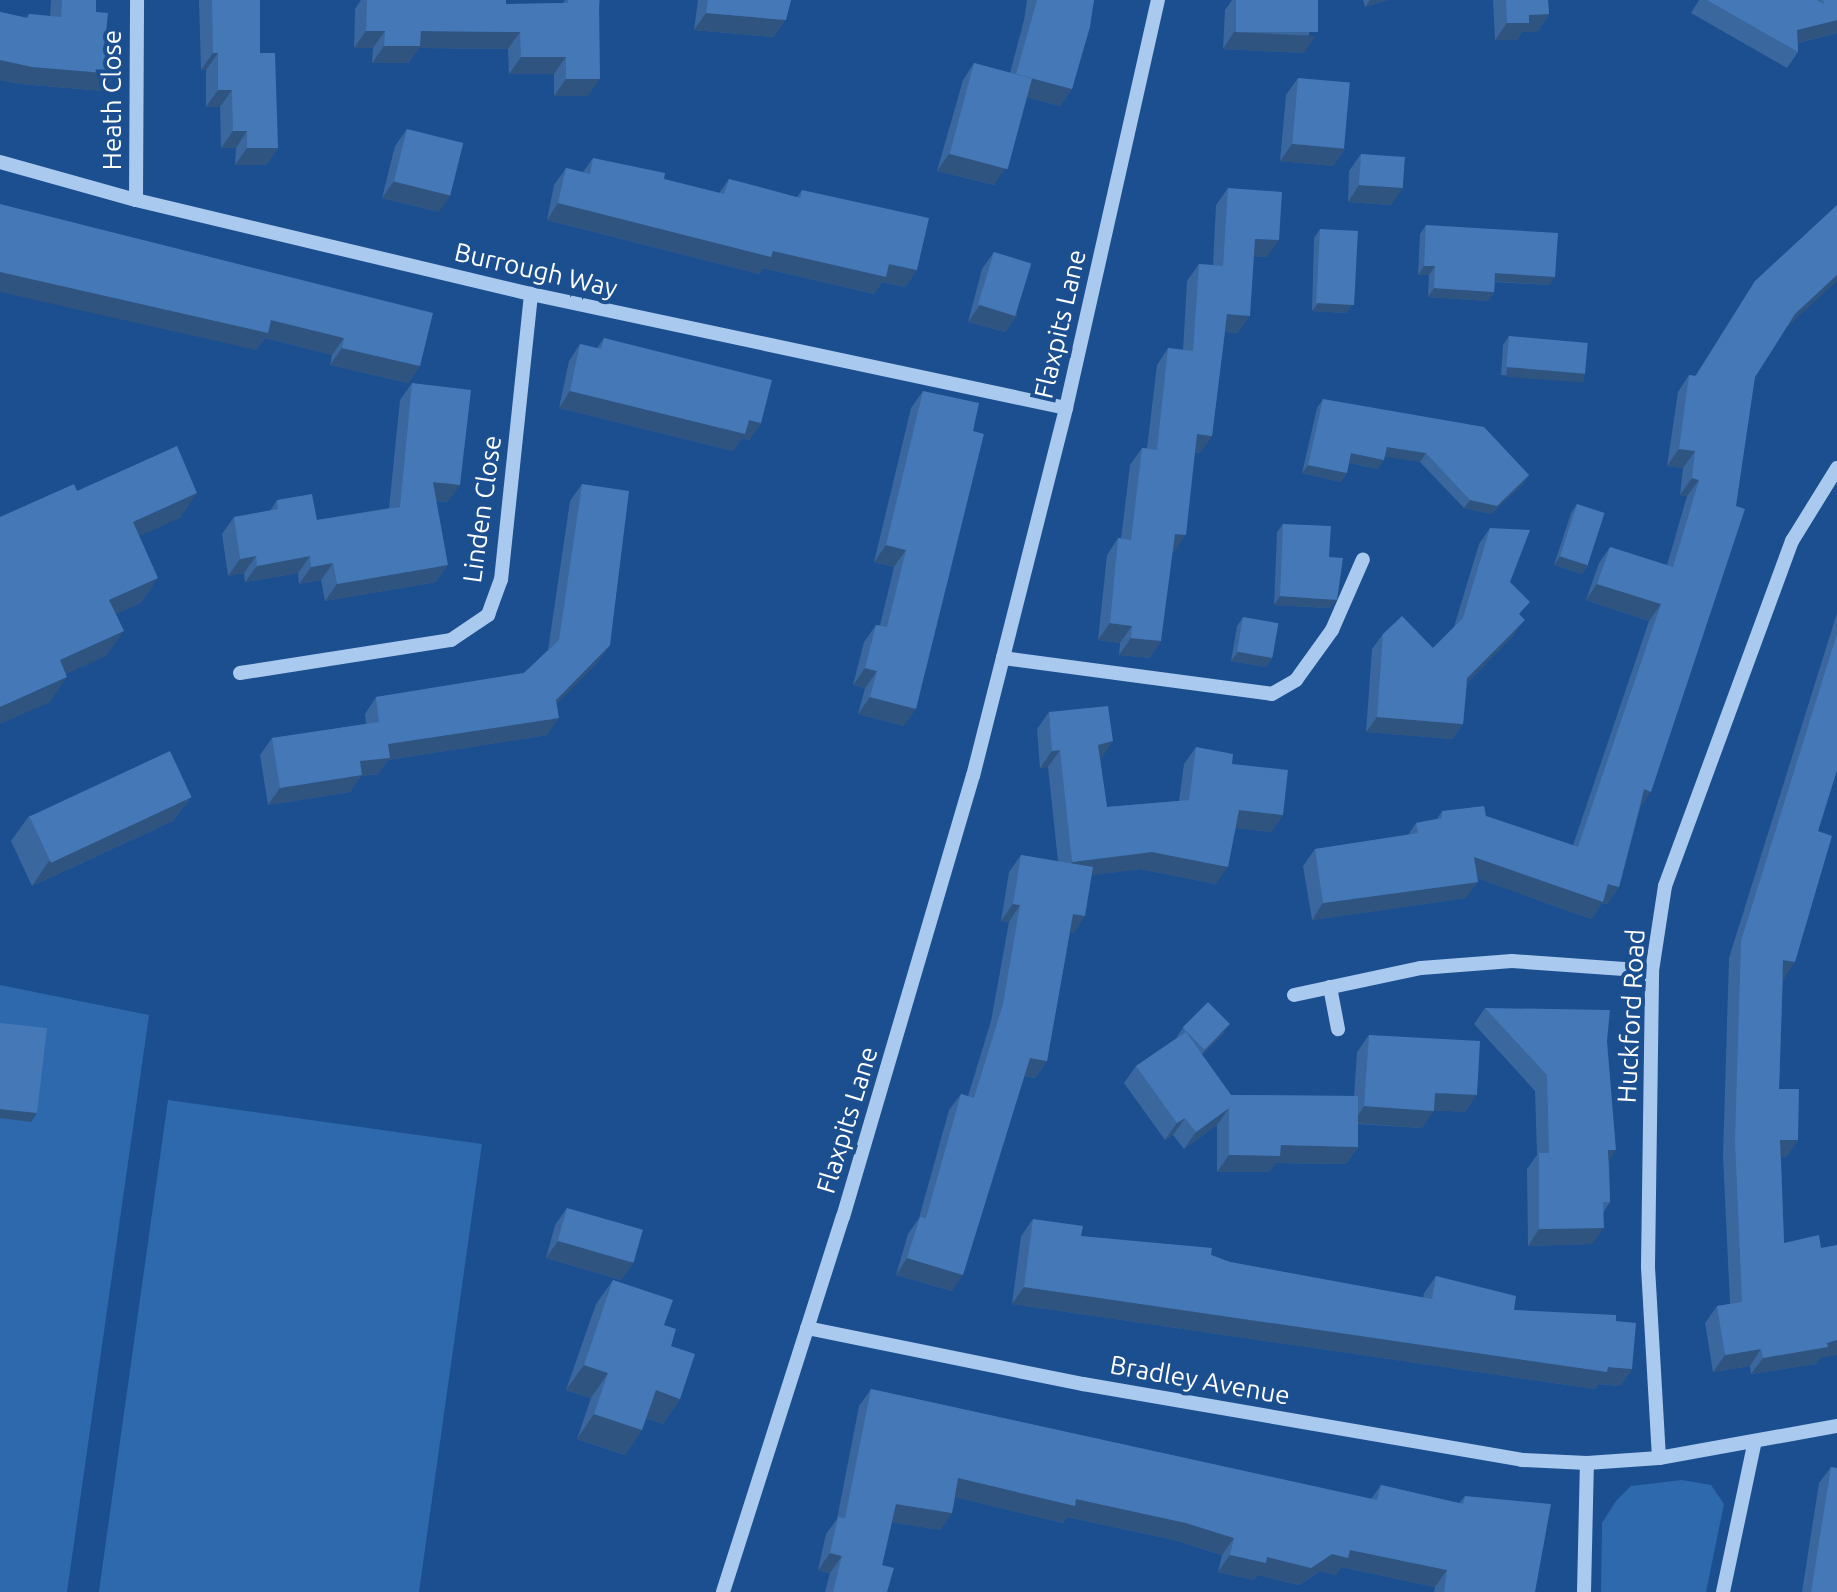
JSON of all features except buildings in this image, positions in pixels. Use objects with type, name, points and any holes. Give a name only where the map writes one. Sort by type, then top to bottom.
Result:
[{"type":"street","name":"Heath Close","points":[[136,200],[137,0]]},
{"type":"street","name":"Flaxpits Lane","points":[[723,1592],[880,1097],[1003,658],[1066,408],[1158,0]]},
{"type":"street","name":"Burrough Way","points":[[0,162],[136,200],[531,294],[1066,408]]},
{"type":"street","name":"Linden Close","points":[[240,673],[451,640],[488,615],[501,580],[531,294]]},
{"type":"street","name":"Huckford Road","points":[[1659,1458],[1648,1266],[1652,971],[1665,886],[1792,541],[1837,468]]},
{"type":"street","points":[[1003,658],[1272,694],[1296,680],[1332,630],[1363,559]]},
{"type":"street","points":[[1294,995],[1421,968],[1512,961],[1652,971]]},
{"type":"street","points":[[1330,987],[1338,1029]]},
{"type":"street","name":"Bradley Avenue","points":[[807,1328],[1083,1384],[1506,1458],[1587,1463],[1659,1458],[1754,1445],[1837,1426]]},
{"type":"street","points":[[1723,1592],[1754,1445]]},
{"type":"street","points":[[1584,1592],[1587,1463]]},
{"type":"shaded area","points":[[0,985],[149,1015],[67,1592],[0,1592]]},
{"type":"shaded area","points":[[168,1100],[482,1144],[419,1592],[99,1592]]},
{"type":"shaded area","points":[[1682,1480],[1711,1485],[1724,1504],[1706,1592],[1601,1592],[1602,1523],[1616,1501],[1631,1486]]}]
